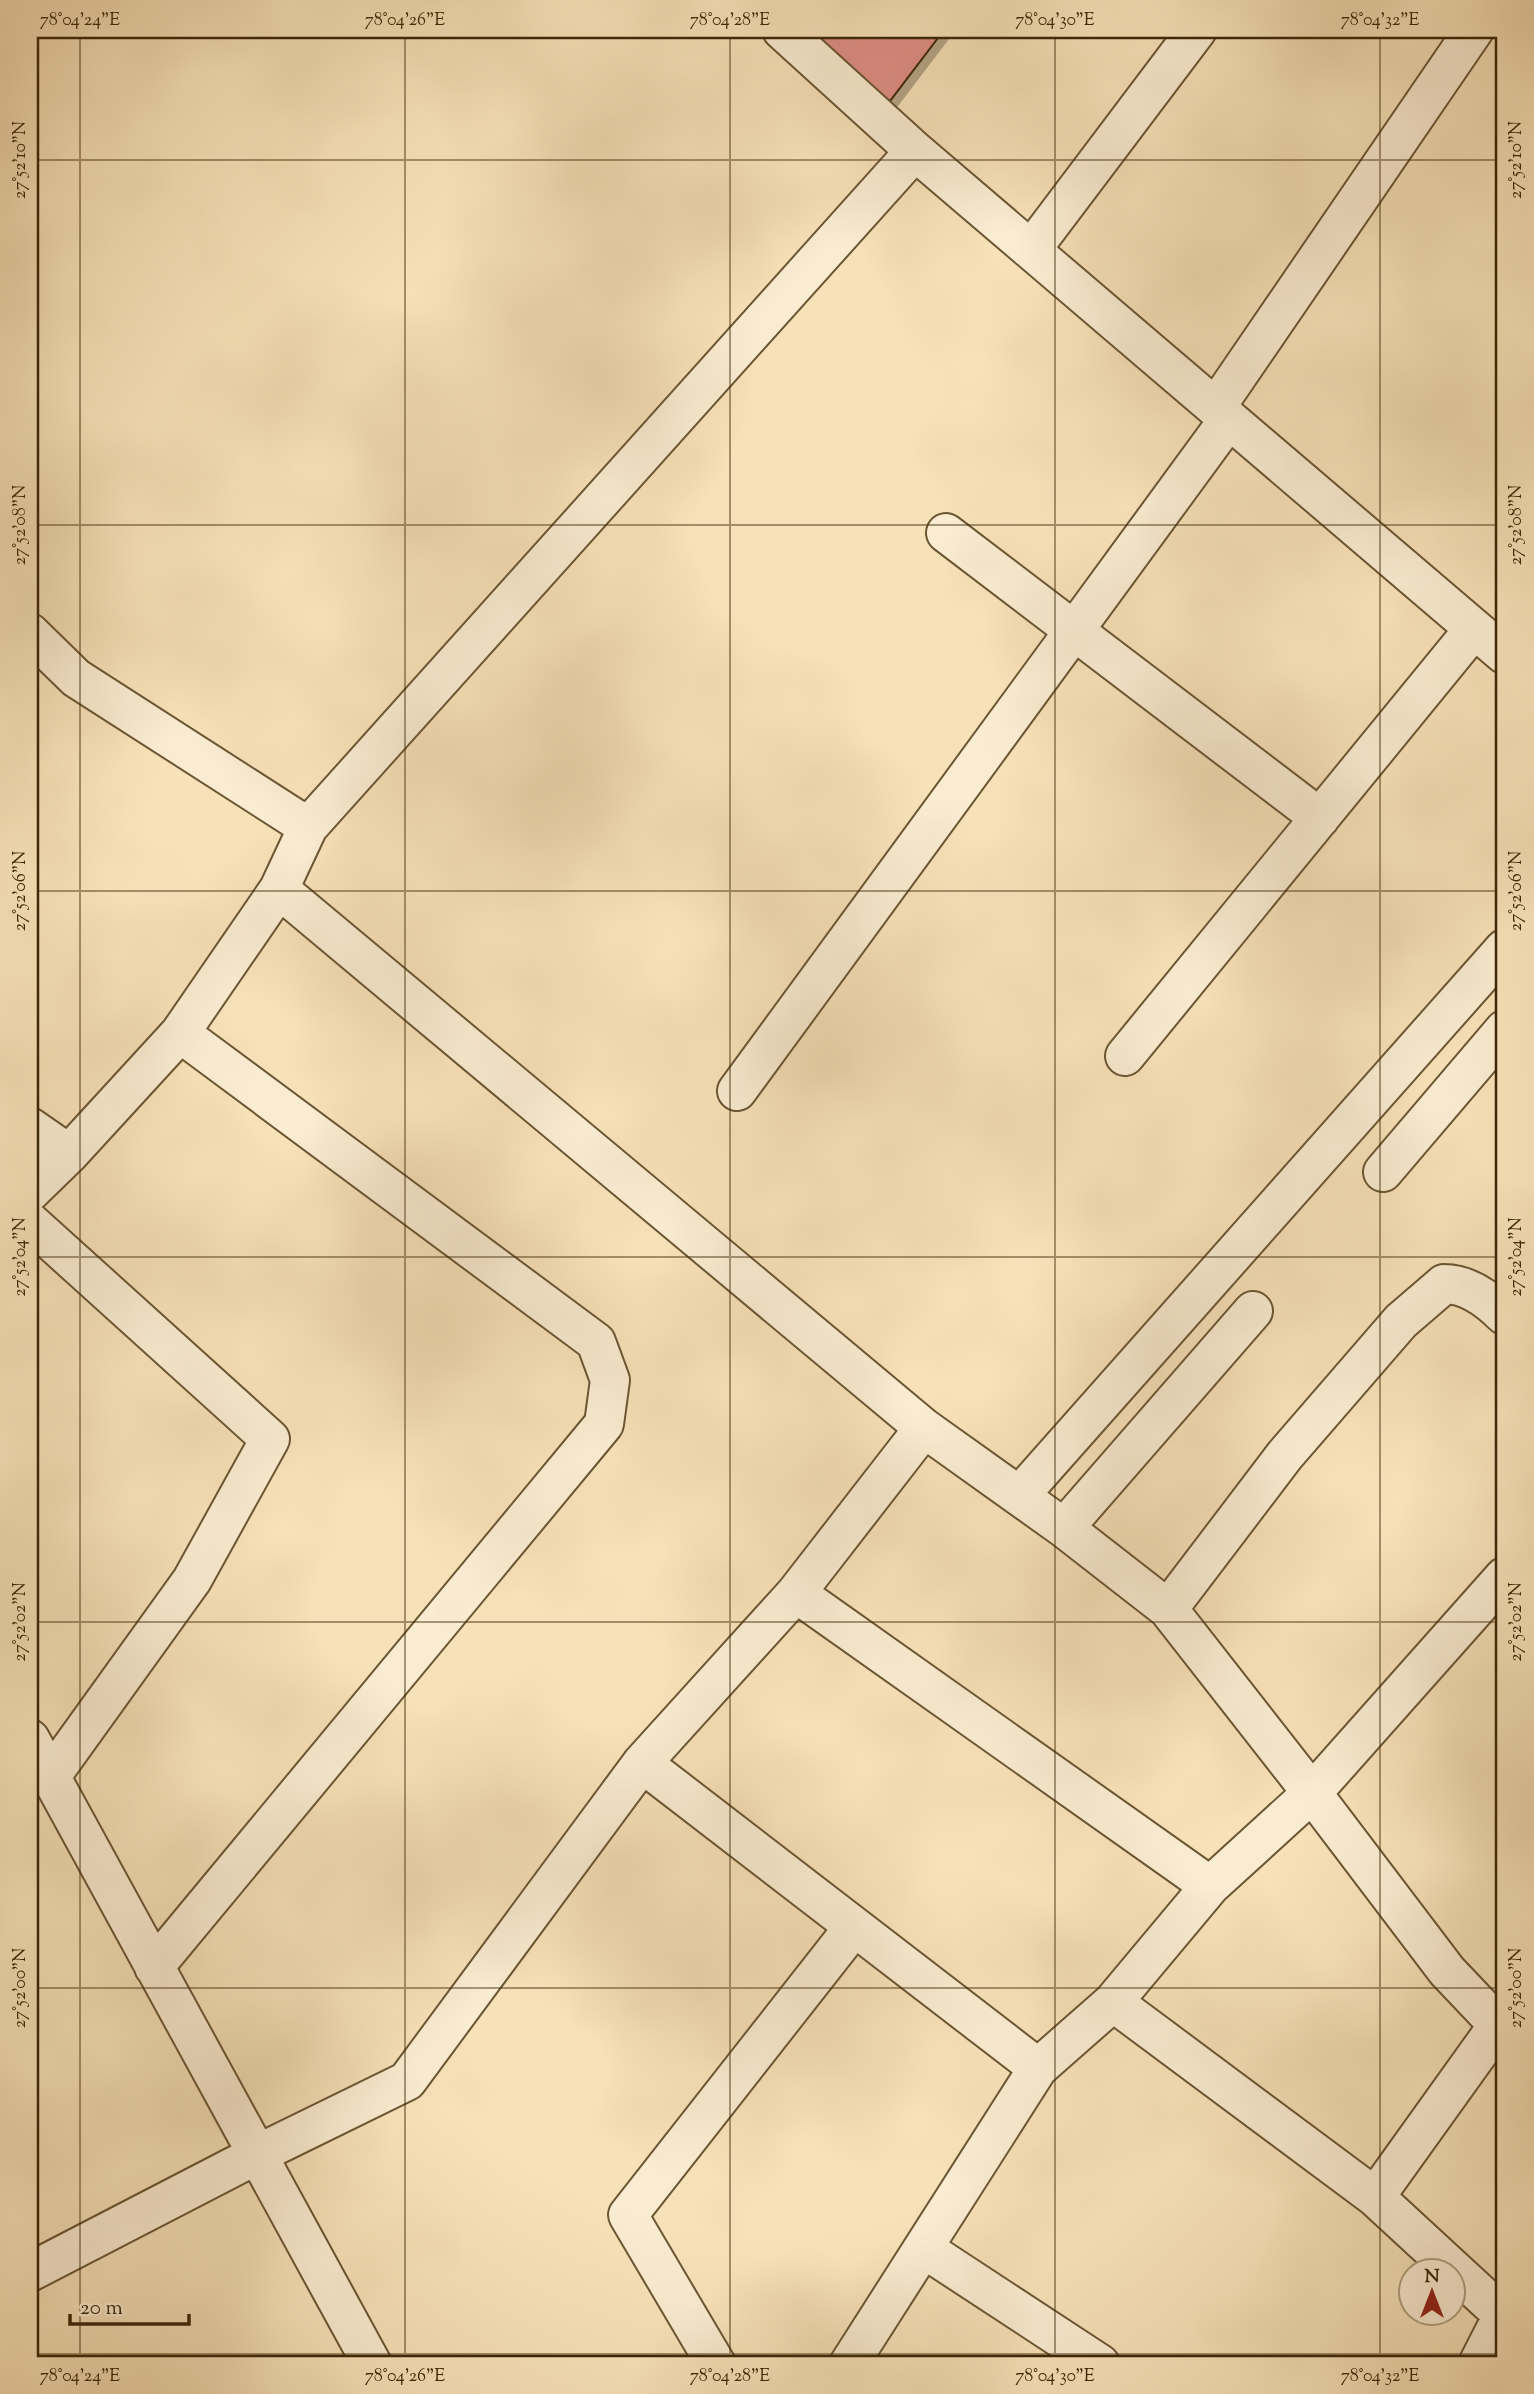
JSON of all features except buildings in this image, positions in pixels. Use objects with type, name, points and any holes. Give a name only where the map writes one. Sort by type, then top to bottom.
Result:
[{"type":"street","points":[[1031,250],[1197,30]]},
{"type":"street","points":[[737,1091],[1074,631],[1222,413],[1474,30]]},
{"type":"street","points":[[785,31],[915,151],[1504,654]]},
{"type":"street","points":[[30,1192],[69,1154],[180,1033],[279,889],[308,827],[915,151]]},
{"type":"street","points":[[946,533],[1320,818]]},
{"type":"street","points":[[1125,1056],[1474,629]]},
{"type":"street","points":[[30,633],[76,678],[308,827]]},
{"type":"street","points":[[279,889],[924,1428],[1064,1528],[1168,1609],[1447,1971],[1502,2024],[1375,2197]]},
{"type":"street","points":[[1018,1496],[1504,948]]},
{"type":"street","points":[[1383,1172],[1504,1030]]},
{"type":"street","points":[[154,1967],[604,1424],[610,1380],[596,1342],[180,1033]]},
{"type":"street","points":[[30,1127],[69,1154]]},
{"type":"street","points":[[30,1222],[271,1440],[192,1580],[51,1776]]},
{"type":"street","points":[[1168,1609],[1285,1455],[1401,1321],[1444,1283],[1460,1283],[1495,1305],[1504,1315]]},
{"type":"street","points":[[1064,1528],[1252,1311]]},
{"type":"street","points":[[30,2272],[258,2154],[407,2081],[642,1763],[796,1593],[924,1428]]},
{"type":"street","points":[[849,2364],[1038,2068],[1113,2002],[1210,1886],[1312,1793],[1504,1577]]},
{"type":"street","points":[[796,1593],[1210,1886]]},
{"type":"street","points":[[30,1739],[373,2364]]},
{"type":"street","points":[[642,1763],[1038,2068]]},
{"type":"street","points":[[716,2364],[628,2215],[854,1927]]},
{"type":"street","points":[[1113,2002],[1375,2197],[1504,2314],[1478,2364]]},
{"type":"street","points":[[923,2248],[1100,2364]]}]
